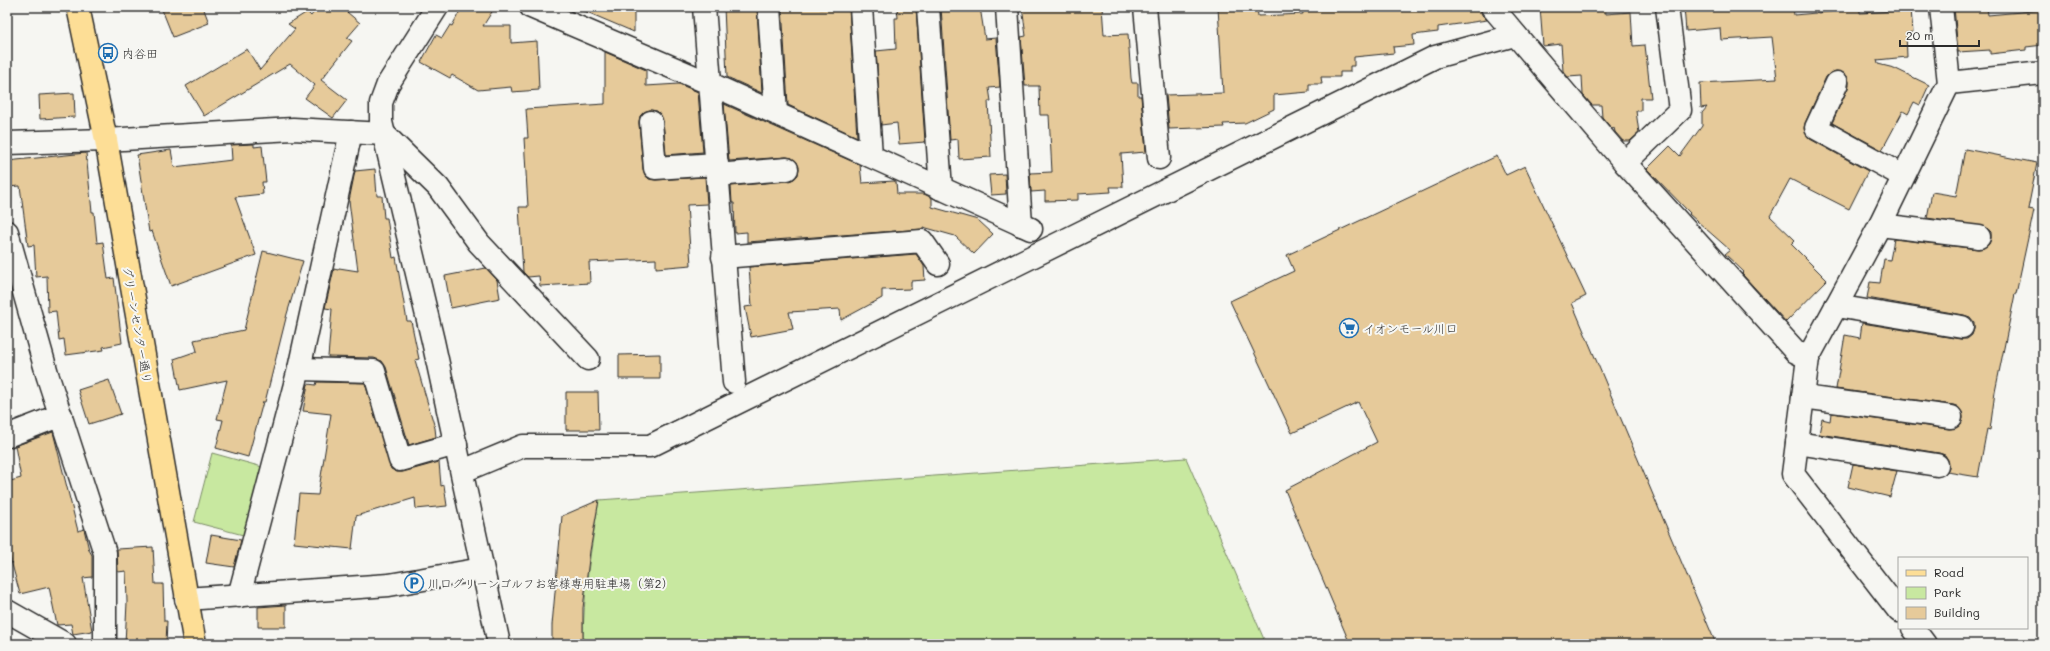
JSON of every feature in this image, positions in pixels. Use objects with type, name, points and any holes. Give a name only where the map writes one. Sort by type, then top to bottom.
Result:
[{"type":"main road","name":"グリーンセンター通り","points":[[78,7],[106,140],[195,644]]},
{"type":"street","points":[[532,7],[711,84],[1026,227],[1007,7]]},
{"type":"street","points":[[704,7],[734,382]]},
{"type":"street","points":[[769,7],[776,113]]},
{"type":"street","points":[[861,7],[871,156]]},
{"type":"street","points":[[928,7],[942,189]]},
{"type":"street","points":[[1145,7],[1159,158]]},
{"type":"street","points":[[1492,7],[1625,163],[1796,352],[1808,358]]},
{"type":"street","points":[[1625,163],[1680,110],[1667,7]]},
{"type":"street","points":[[1898,609],[1794,474],[1808,358],[1880,225],[1949,83],[1941,7]]},
{"type":"street","points":[[432,10],[388,84],[381,103],[381,122],[456,444],[482,568],[500,644]]},
{"type":"street","points":[[462,471],[523,446],[650,446],[1435,57],[1515,35]]},
{"type":"street","points":[[1949,83],[2043,73]]},
{"type":"street","points":[[1837,83],[1816,128],[1903,176]]},
{"type":"street","points":[[651,122],[655,168],[717,170],[786,169]]},
{"type":"street","points":[[7,143],[106,140],[294,129],[384,134],[438,187],[479,243],[588,359]]},
{"type":"street","points":[[239,596],[299,369],[351,132]]},
{"type":"street","points":[[1880,225],[1979,237]]},
{"type":"street","points":[[7,232],[60,415],[106,553],[105,644]]},
{"type":"street","points":[[723,257],[922,241],[938,264]]},
{"type":"street","points":[[1836,306],[1962,327]]},
{"type":"street","points":[[299,369],[374,371],[400,460],[456,444]]},
{"type":"street","points":[[1803,397],[1951,417]]},
{"type":"street","points":[[7,436],[60,415]]},
{"type":"street","points":[[1797,443],[1938,465]]},
{"type":"street","points":[[186,599],[388,585],[482,568]]},
{"type":"street","points":[[7,611],[65,644]]},
{"type":"street","points":[[1914,629],[1925,644]]},
{"type":"green space","points":[[212,453],[266,468],[247,536],[194,522]]},
{"type":"green space","points":[[1186,458],[1266,644],[583,644],[583,626],[590,554],[599,500]]},
{"type":"building","points":[[161,7],[203,7],[209,23],[173,37]]},
{"type":"building","points":[[318,7],[341,7],[360,23],[347,38],[352,41],[321,80],[347,100],[333,118],[305,98],[315,85],[290,64],[204,116],[186,86],[247,49],[260,70],[295,29],[288,24],[307,12],[311,16]]},
{"type":"building","points":[[462,7],[495,7],[483,26],[511,26],[511,43],[537,41],[539,90],[512,92],[511,87],[478,90],[452,75],[450,78],[421,62],[436,35],[442,38],[450,25],[452,26]]},
{"type":"building","points":[[575,7],[634,7],[634,32]]},
{"type":"building","points":[[724,7],[757,7],[762,93],[727,77]]},
{"type":"building","points":[[782,7],[819,7],[820,9],[849,7],[857,137],[788,105]]},
{"type":"building","points":[[897,7],[916,7],[925,142],[899,144],[897,123],[881,125],[876,51],[896,49],[895,18],[898,18]]},
{"type":"building","points":[[941,7],[980,7],[985,39],[996,38],[1000,87],[989,88],[991,101],[988,101],[991,157],[959,159],[958,139],[950,140]]},
{"type":"building","points":[[1022,7],[1102,7],[1104,35],[1128,34],[1131,78],[1132,83],[1138,83],[1138,96],[1141,96],[1146,152],[1121,154],[1123,187],[1110,187],[1111,192],[1078,194],[1078,200],[1045,201],[1045,191],[1031,192],[1030,173],[1052,172],[1049,115],[1040,115],[1039,86],[1025,86],[1021,37],[1026,36]]},
{"type":"building","points":[[1218,7],[1257,7],[1258,16],[1303,14],[1302,7],[1480,7],[1482,15],[1487,20],[1438,27],[1438,32],[1413,35],[1414,45],[1393,47],[1394,53],[1354,57],[1354,66],[1350,66],[1350,72],[1340,72],[1340,77],[1321,77],[1322,84],[1309,84],[1309,92],[1274,95],[1274,109],[1245,123],[1223,124],[1224,127],[1169,129],[1166,95],[1223,93]]},
{"type":"building","points":[[1540,7],[1605,7],[1606,14],[1631,12],[1633,46],[1645,45],[1651,98],[1641,98],[1641,111],[1636,111],[1639,133],[1630,141],[1623,141],[1615,132],[1614,128],[1612,129],[1602,117],[1601,105],[1592,105],[1583,95],[1582,76],[1568,77],[1563,71],[1561,44],[1543,46]]},
{"type":"building","points":[[1684,7],[1793,7],[1794,15],[1838,11],[1837,7],[1860,7],[1860,13],[1911,10],[1913,32],[1906,33],[1907,57],[1877,60],[1878,64],[1894,68],[1929,85],[1920,105],[1914,102],[1908,114],[1903,111],[1882,150],[1832,123],[1848,88],[1849,82],[1847,76],[1842,72],[1836,71],[1830,73],[1826,77],[1805,123],[1804,129],[1810,139],[1868,171],[1849,209],[1790,179],[1770,216],[1795,240],[1791,244],[1827,280],[1786,322],[1742,274],[1744,272],[1725,254],[1730,250],[1689,214],[1690,213],[1647,169],[1670,146],[1680,156],[1702,126],[1702,113],[1707,107],[1701,108],[1700,83],[1777,79],[1772,37],[1721,40],[1720,28],[1686,31]]},
{"type":"building","points":[[1954,7],[1987,7],[1988,15],[2043,10],[2043,45],[2026,47],[2026,50],[1990,54],[1990,50],[1958,52]]},
{"type":"building","points":[[605,52],[646,70],[646,86],[679,84],[698,92],[703,152],[666,155],[663,121],[661,115],[657,111],[650,110],[644,112],[640,116],[639,123],[643,169],[645,175],[649,179],[656,180],[705,177],[707,204],[687,205],[691,265],[656,268],[656,259],[589,262],[590,283],[540,286],[539,276],[528,277],[523,272],[519,207],[528,207],[524,138],[528,138],[526,109],[605,104]]},
{"type":"building","points":[[74,93],[75,117],[40,119],[39,95]]},
{"type":"building","points":[[724,104],[860,165],[862,183],[894,181],[896,182],[897,194],[924,194],[932,198],[932,207],[978,220],[993,234],[974,254],[955,236],[923,227],[923,229],[747,242],[747,232],[735,233],[734,203],[732,203],[731,186],[788,181],[794,179],[798,175],[799,168],[797,162],[792,158],[786,157],[729,161]]},
{"type":"building","points":[[254,144],[254,147],[262,146],[266,182],[262,182],[263,194],[235,197],[256,255],[171,286],[152,231],[149,232],[137,155],[171,150],[174,167],[232,160],[231,145]]},
{"type":"building","points":[[1965,149],[2037,163],[2028,209],[2034,210],[1995,392],[1990,430],[1987,429],[1978,477],[1947,472],[1949,467],[1948,460],[1945,455],[1939,453],[1819,434],[1822,419],[1830,421],[1831,413],[1949,429],[1956,428],[1961,424],[1963,418],[1962,412],[1958,407],[1953,405],[1836,389],[1845,335],[1860,338],[1862,323],[1960,339],[1967,339],[1972,335],[1974,322],[1970,317],[1867,298],[1870,282],[1880,283],[1884,259],[1890,260],[1894,239],[1978,249],[1984,248],[1989,244],[1991,232],[1986,227],[1927,218],[1932,192],[1956,196]]},
{"type":"building","points":[[86,153],[92,212],[94,212],[97,243],[103,242],[108,279],[114,278],[122,343],[103,347],[104,350],[66,355],[64,339],[59,340],[56,311],[48,312],[47,276],[36,277],[34,245],[28,246],[20,186],[7,187],[7,161]]},
{"type":"building","points":[[1497,156],[1506,175],[1525,166],[1586,296],[1572,303],[1716,644],[1350,644],[1285,490],[1377,442],[1358,402],[1292,433],[1230,301],[1294,271],[1287,255]]},
{"type":"building","points":[[375,169],[377,196],[382,196],[384,218],[387,218],[393,258],[396,257],[407,321],[411,321],[419,359],[415,360],[435,428],[436,437],[409,445],[386,367],[382,361],[374,358],[328,357],[332,309],[325,308],[334,269],[338,270],[339,268],[358,271],[349,201],[355,171]]},
{"type":"building","points":[[1005,174],[1006,194],[991,195],[989,175]]},
{"type":"building","points":[[263,251],[303,261],[287,314],[265,402],[263,402],[248,457],[216,448],[223,420],[217,419],[227,380],[180,390],[174,359],[197,351],[194,340],[244,330]]},
{"type":"building","points":[[916,254],[924,266],[925,280],[911,281],[911,289],[882,290],[882,298],[841,320],[840,309],[789,312],[793,329],[751,337],[745,307],[752,306],[749,267]]},
{"type":"building","points":[[486,268],[497,280],[500,298],[451,308],[445,276]]},
{"type":"building","points":[[660,354],[660,379],[619,379],[619,355]]},
{"type":"building","points":[[109,380],[121,414],[89,424],[78,390]]},
{"type":"building","points":[[317,382],[365,383],[391,469],[397,472],[403,472],[439,462],[441,486],[444,485],[447,506],[416,509],[415,498],[356,516],[352,549],[294,543],[299,494],[318,495],[331,414],[303,411],[308,384],[316,385]]},
{"type":"building","points":[[566,392],[598,392],[599,430],[566,430]]},
{"type":"building","points":[[53,432],[78,531],[84,529],[89,550],[92,555],[92,577],[83,578],[92,631],[73,634],[71,624],[57,625],[49,587],[20,594],[10,557],[7,558],[7,482],[21,478],[15,446]]},
{"type":"building","points":[[1853,464],[1897,471],[1890,497],[1848,487]]},
{"type":"building","points":[[599,500],[590,551],[583,608],[583,644],[552,644],[552,625],[562,516]]},
{"type":"building","points":[[211,535],[241,540],[234,567],[206,563]]},
{"type":"building","points":[[153,547],[155,584],[163,584],[164,621],[167,621],[166,644],[125,644],[127,602],[126,571],[118,572],[117,549]]},
{"type":"building","points":[[286,605],[286,627],[258,627],[258,607]]},
{"type":"place","name":"内谷田","points":[[108,53]]},
{"type":"place","name":"イオンモール川口","points":[[1349,328]]},
{"type":"place","name":"川口グリーンゴルフお客様専用駐車場（第2）","points":[[414,583]]}]
